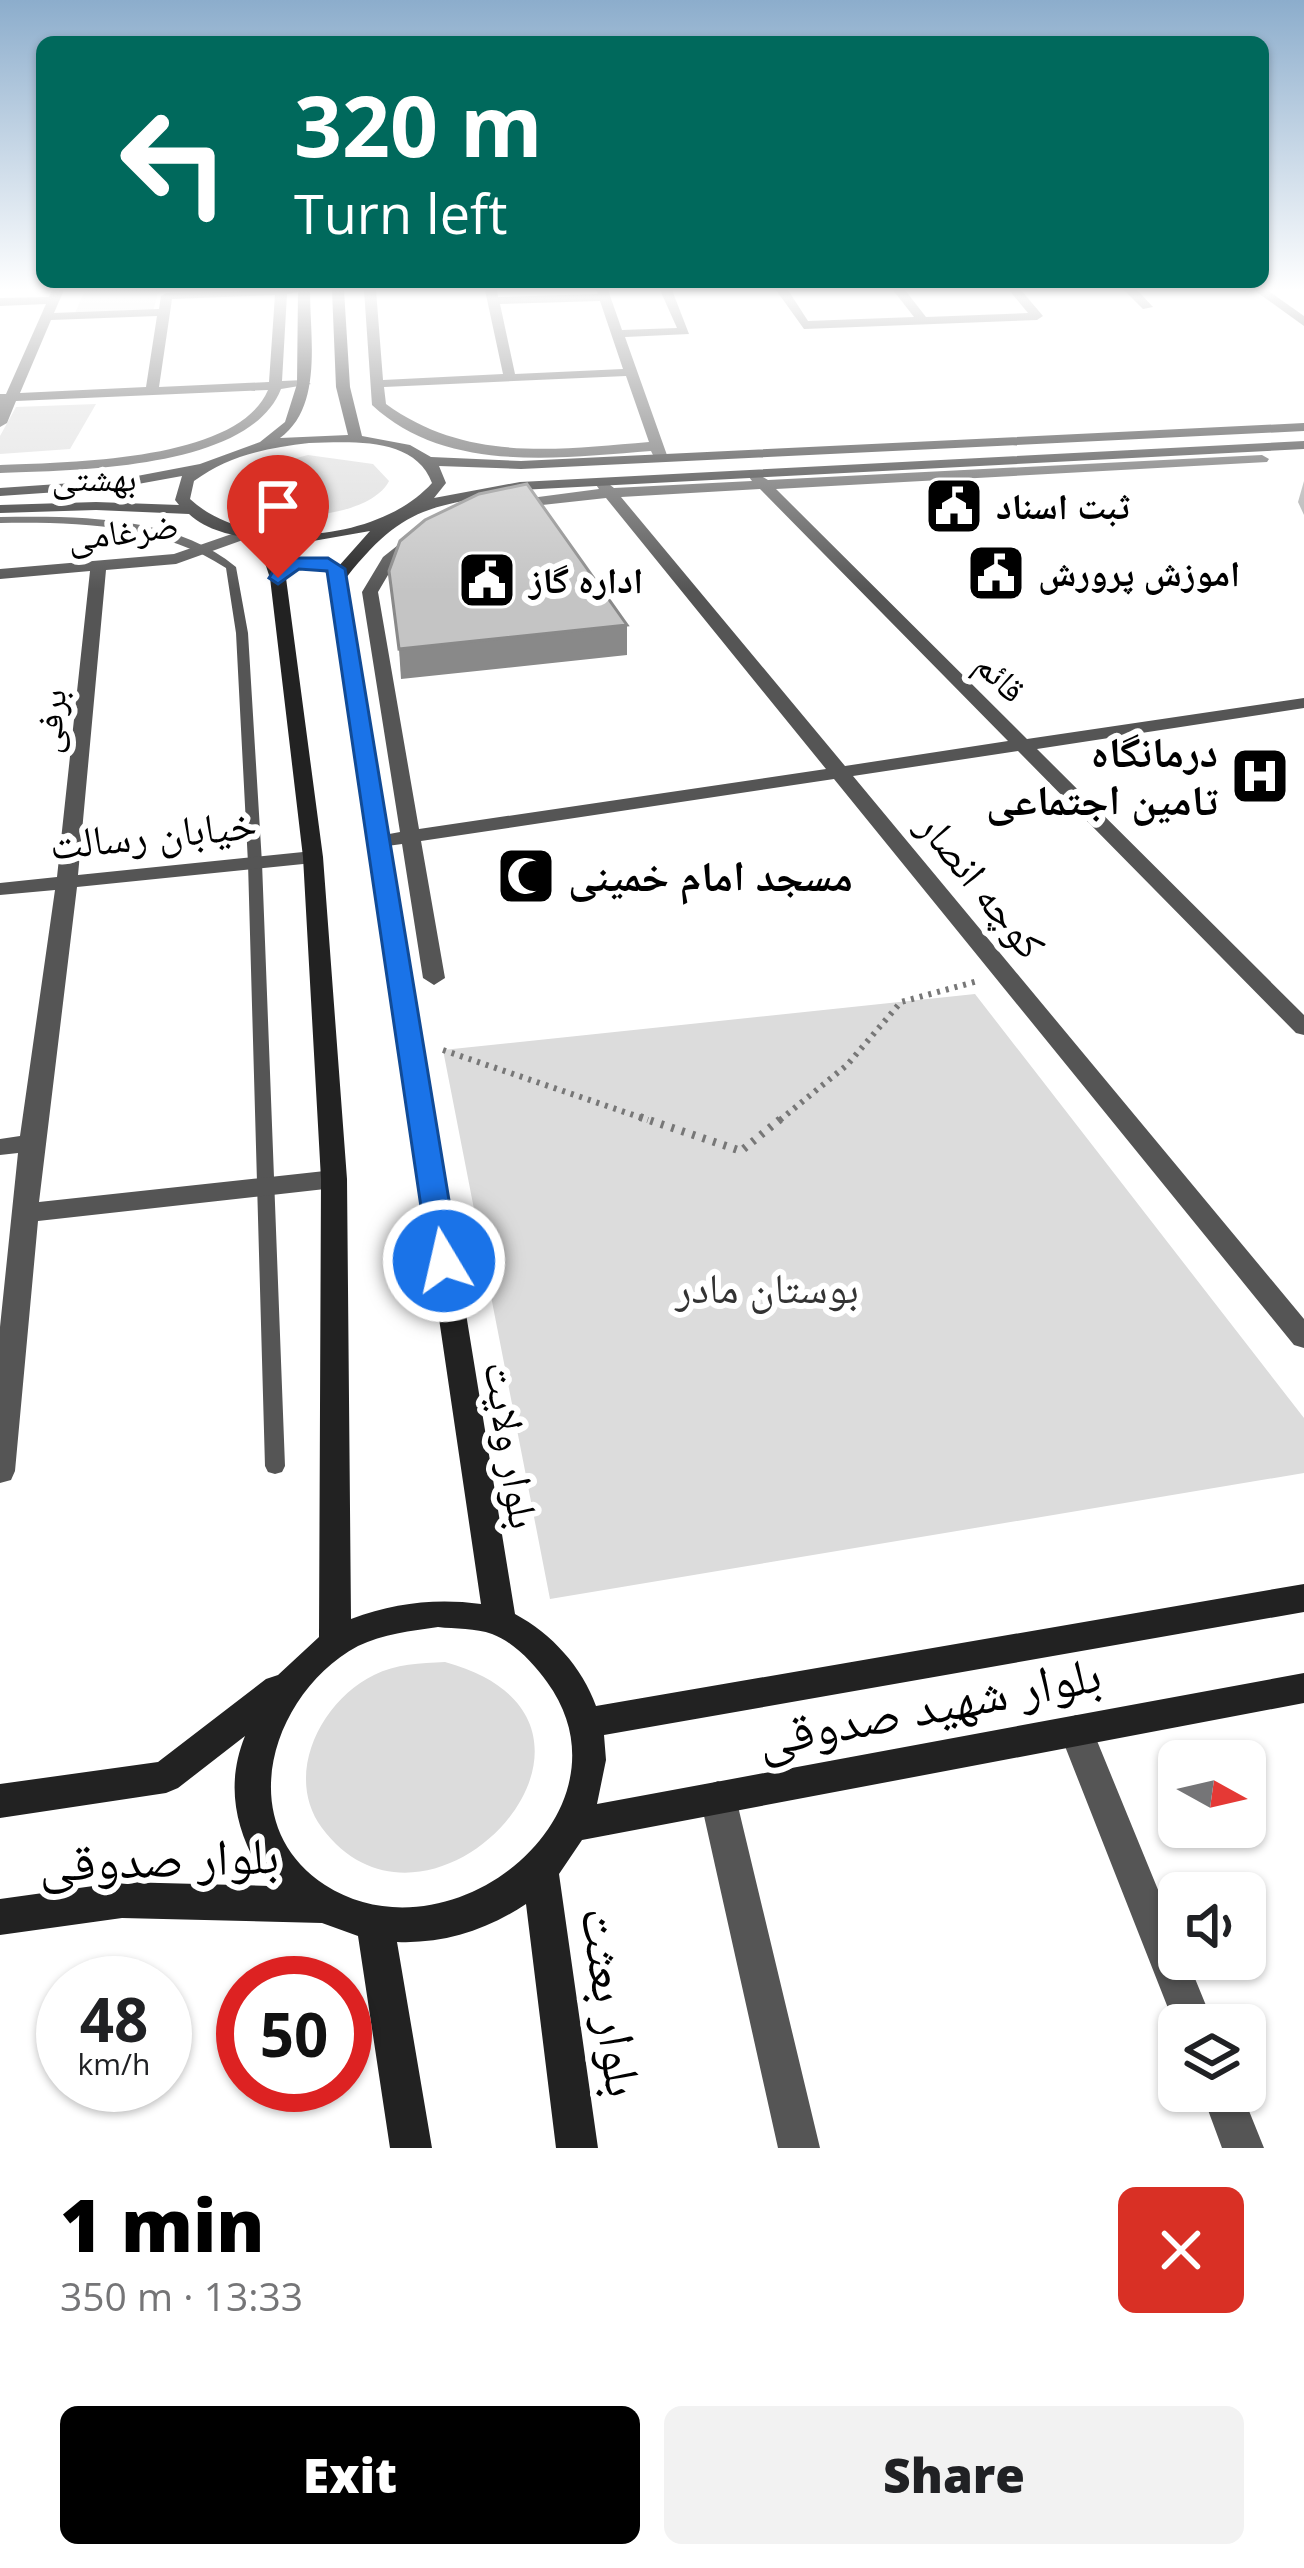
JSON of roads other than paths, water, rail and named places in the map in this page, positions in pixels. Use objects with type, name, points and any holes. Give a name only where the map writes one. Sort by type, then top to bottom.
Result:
[{"type":"main road","points":[[262,445],[291,424],[302,390]]},
{"type":"main road","points":[[345,390],[356,439]]},
{"type":"main road","points":[[262,445],[356,439],[410,451],[428,461],[521,465],[659,452],[1304,427]]},
{"type":"main road","name":"بهشتی","points":[[0,493],[116,484],[200,468],[262,445]]},
{"type":"main road","points":[[758,479],[1304,445]]},
{"type":"main road","points":[[423,505],[440,484],[428,461]]},
{"type":"main road","points":[[521,465],[488,476],[490,483],[604,487]]},
{"type":"main road","points":[[188,510],[182,489],[200,468]]},
{"type":"main road","points":[[278,578],[283,569],[313,561],[328,564],[338,578],[369,538],[423,505],[520,486]]},
{"type":"main road","name":"بهشتی","points":[[0,509],[188,510],[224,529],[256,534]]},
{"type":"main road","points":[[335,1643],[334,1179],[313,857],[278,578],[256,534],[309,536],[395,520]]},
{"type":"main road","name":"بلوار ولایت","points":[[338,578],[500,1623]]},
{"type":"main road","name":"بلوار شهید صدوقی","points":[[587,1724],[1304,1598]]},
{"type":"main road","points":[[438,1613],[500,1623],[534,1644],[568,1679],[587,1724],[590,1774],[573,1825],[540,1870],[492,1905],[434,1924],[375,1924],[321,1905],[280,1870],[256,1824],[251,1773],[264,1723],[293,1678],[335,1643],[385,1621],[438,1613]]},
{"type":"main road","name":"بلوار صدوقی","points":[[0,1802],[166,1777],[293,1678]]},
{"type":"main road","name":"بلوار شهید صدوقی","points":[[573,1825],[1304,1688]]},
{"type":"main road","name":"بلوار بعثت","points":[[540,1870],[578,2148]]},
{"type":"main road","name":"بلوار صدوقی","points":[[0,1917],[122,1900],[321,1905]]},
{"type":"main road","points":[[375,1924],[411,2148]]},
{"type":"street","points":[[0,423],[6,398],[168,390]]},
{"type":"street","points":[[0,469],[80,465],[195,446],[258,417],[272,390]]},
{"type":"street","points":[[376,390],[380,405],[402,427],[442,440],[493,450],[659,452],[637,390]]},
{"type":"street","points":[[472,513],[604,487],[1262,459]]},
{"type":"street","name":"قائم","points":[[758,479],[1304,1028]]},
{"type":"street","name":"کوچه انصار","points":[[604,487],[1304,1338]]},
{"type":"street","points":[[434,530],[414,538],[389,560],[370,592],[434,979]]},
{"type":"street","name":"ضرغامی","points":[[0,574],[176,559],[256,534]]},
{"type":"street","name":"برفی","points":[[0,1471],[9,1288],[25,1213],[67,882],[98,566]]},
{"type":"street","points":[[380,841],[1304,704]]},
{"type":"street","name":"خیابان رسالت","points":[[0,889],[313,857]]},
{"type":"street","points":[[0,1147],[32,1143]]},
{"type":"street","points":[[25,1213],[334,1179]]},
{"type":"street","points":[[1076,1731],[1186,2004]]},
{"type":"street","points":[[718,1798],[799,2148]]},
{"type":"street","points":[[1229,2112],[1244,2148]]},
{"type":"lane","points":[[0,520],[106,522],[210,550],[231,567],[242,633],[254,863],[275,1466]]},
{"type":"place","name":"ثبت اسناد","points":[[954,506]]},
{"type":"place","name":"اموزش پرورش","points":[[996,573]]},
{"type":"place","name":"اداره گاز","points":[[487,580]]},
{"type":"place","name":"درمانگاه تامین اجتماعی","points":[[1260,776]]},
{"type":"place","name":"مسجد امام خمینی","points":[[526,876]]},
{"type":"park label","name":"بوستان مادر","points":[[767,1288]]}]
